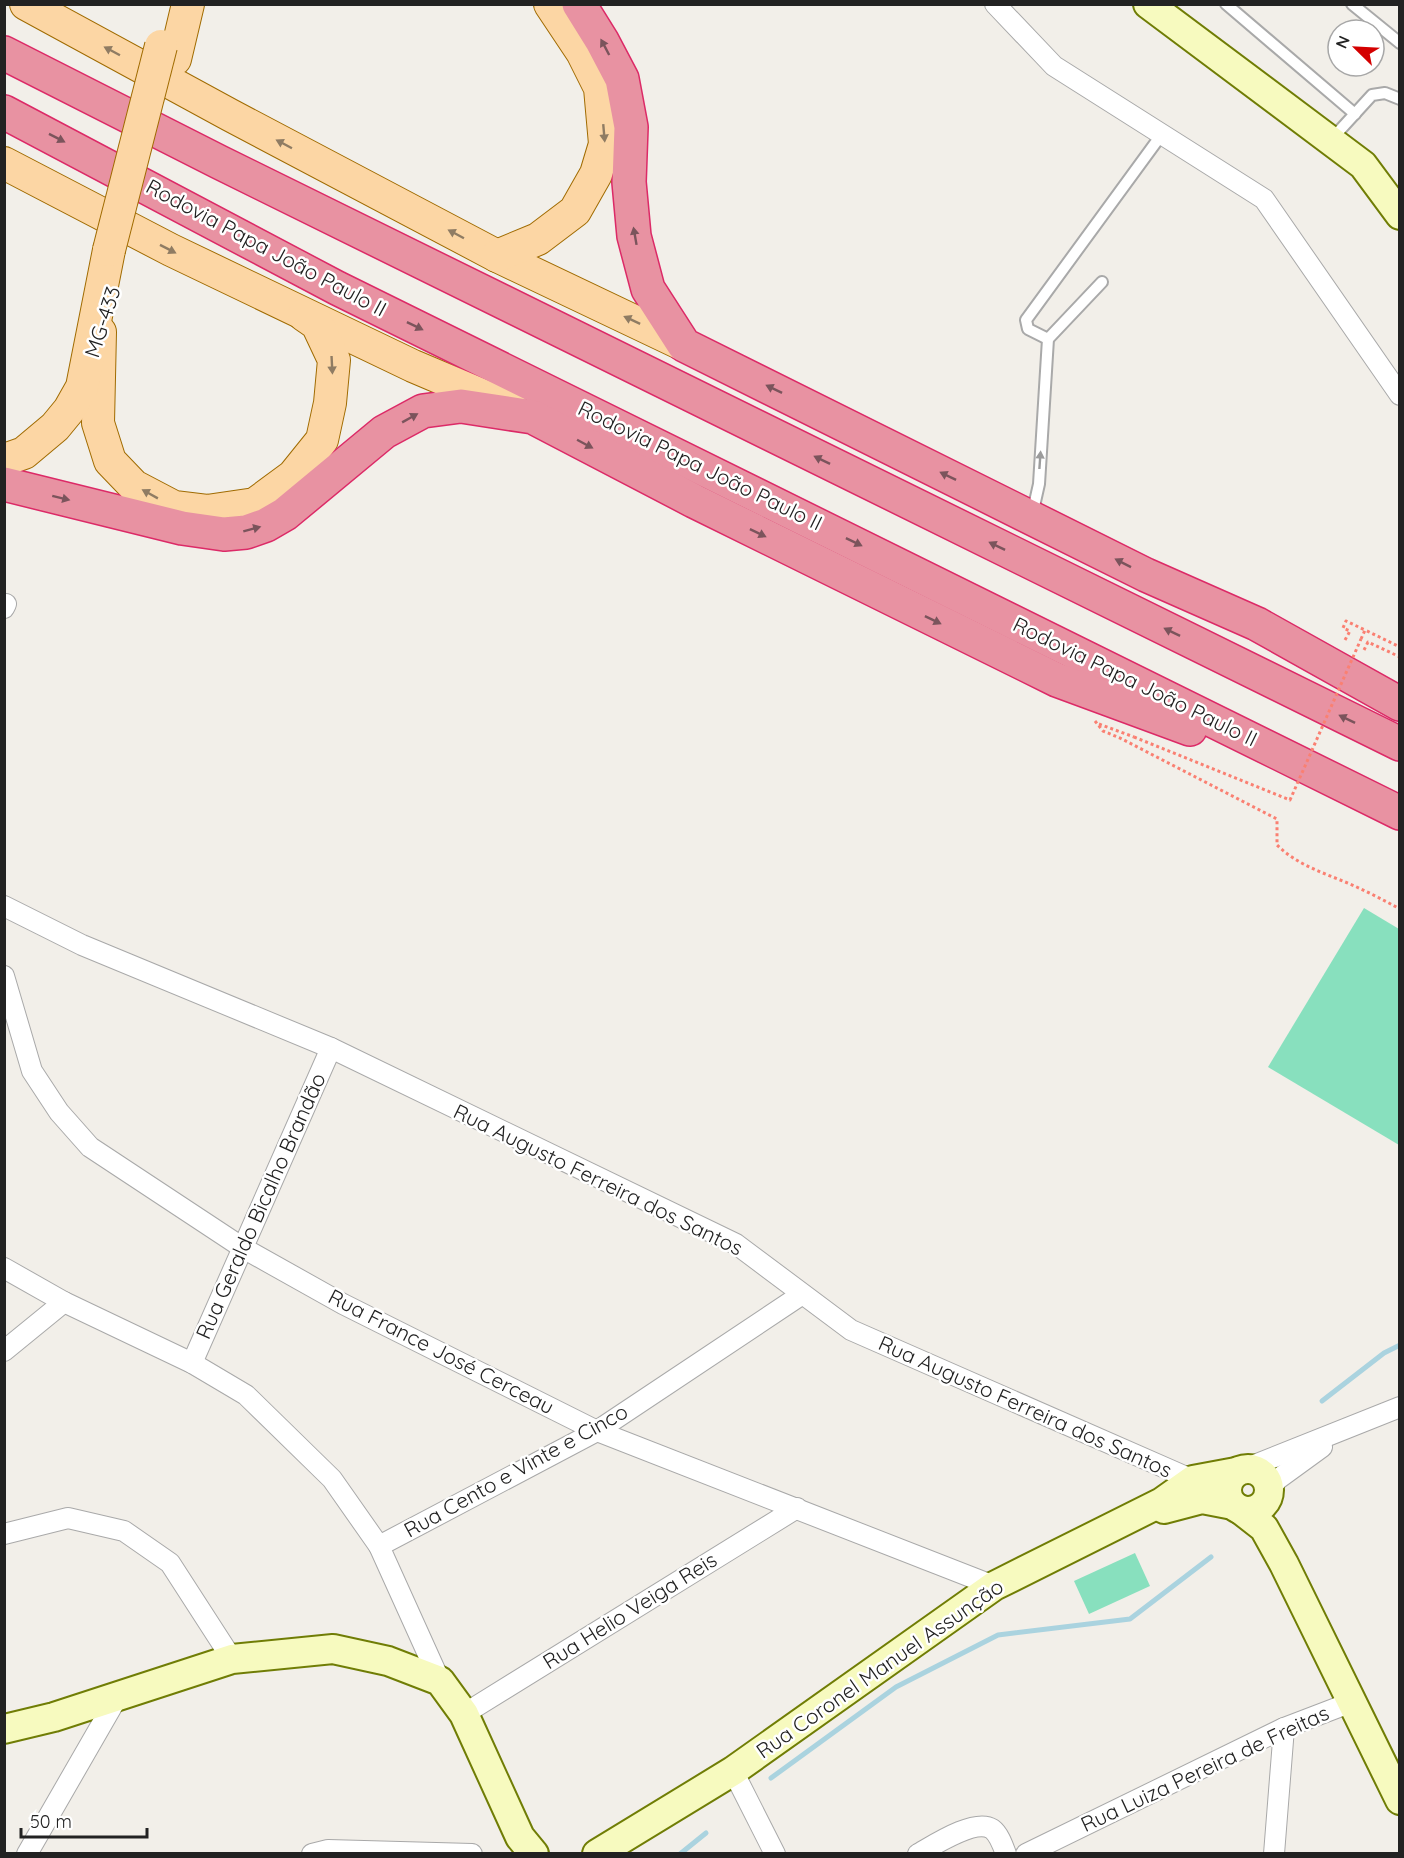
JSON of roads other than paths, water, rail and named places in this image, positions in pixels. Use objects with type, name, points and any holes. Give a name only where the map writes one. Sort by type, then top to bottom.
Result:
[{"type":"highway","points":[[579,4],[622,79],[631,127],[628,182],[634,236],[648,289],[684,345],[1146,575],[1257,624],[1339,656],[1400,685]]},
{"type":"highway","points":[[4,53],[240,172],[1400,744]]},
{"type":"highway","name":"Rodovia Papa João Paulo II","points":[[4,112],[337,288],[1400,813]]},
{"type":"highway","points":[[4,484],[182,528],[224,534],[246,532],[266,525],[285,514],[384,432],[423,411],[461,406],[533,417],[694,501],[1057,680],[1198,732],[1286,769],[1364,795]]},
{"type":"highway","points":[[1257,624],[1400,704]]},
{"type":"main road","points":[[26,4],[497,256],[684,345]]},
{"type":"main road","name":"MG-433","points":[[168,52],[171,4]]},
{"type":"main road","name":"MG-433","points":[[83,385],[168,52],[188,4]]},
{"type":"main road","points":[[497,256],[538,239],[574,211],[596,174],[605,144],[600,88],[582,52],[550,4]]},
{"type":"main road","points":[[4,163],[171,250],[413,366],[533,417]]},
{"type":"main road","name":"MG-433","points":[[4,460],[24,453],[55,426],[69,410],[83,385],[100,332],[116,255]]},
{"type":"main road","points":[[100,332],[98,423],[110,460],[134,486],[174,507],[207,511],[255,504],[293,476],[322,440],[330,403],[334,360],[317,324],[288,305]]},
{"type":"street","points":[[995,4],[1054,66],[1264,199],[1400,395]]},
{"type":"street","points":[[1148,4],[1336,136],[1363,165],[1400,215]]},
{"type":"street","name":"Rua Augusto Ferreira dos Santos","points":[[4,906],[82,945],[331,1048],[736,1244],[801,1295],[851,1330],[1198,1490]]},
{"type":"street","name":"Rua France José Cerceau","points":[[4,976],[32,1071],[58,1112],[90,1147],[243,1248],[343,1304],[597,1431],[994,1586]]},
{"type":"street","name":"Rua Geraldo Bicalho Brandão","points":[[192,1363],[331,1048]]},
{"type":"street","points":[[4,1268],[64,1302],[192,1363],[246,1395],[332,1479],[379,1546],[440,1681],[464,1714],[520,1837],[534,1854]]},
{"type":"street","name":"Rua Cento e Vinte e Cinco","points":[[379,1546],[597,1431],[801,1295]]},
{"type":"street","points":[[4,1351],[64,1302]]},
{"type":"street","points":[[1198,1490],[1400,1407]]},
{"type":"street","points":[[1198,1490],[1248,1511],[1262,1506],[1278,1479],[1341,1432]]},
{"type":"street","points":[[1284,1564],[1271,1519],[1269,1491],[1263,1475],[1253,1469],[1242,1470],[1228,1482],[1230,1500],[1264,1528],[1400,1800]]},
{"type":"street","name":"Rua Coronel Manuel Assunção","points":[[597,1854],[733,1772],[994,1586],[1132,1517],[1198,1490]]},
{"type":"street","name":"Rua Helio Veiga Reis","points":[[464,1714],[797,1508]]},
{"type":"street","points":[[4,1534],[68,1518],[124,1531],[170,1563],[232,1659]]},
{"type":"street","points":[[4,1729],[54,1717],[232,1659],[333,1649],[388,1661],[440,1681]]},
{"type":"street","points":[[27,1854],[118,1696]]},
{"type":"street","name":"Rua Luiza Pereira de Freitas","points":[[1026,1854],[1284,1728],[1352,1702]]},
{"type":"street","points":[[1274,1854],[1284,1728]]},
{"type":"street","points":[[733,1772],[775,1854]]},
{"type":"street","points":[[918,1854],[971,1827],[983,1826],[992,1829],[1006,1854]]},
{"type":"street","points":[[322,1852],[472,1854]]},
{"type":"lane","points":[[1226,4],[1355,114]]},
{"type":"lane","points":[[1352,4],[1400,43]]},
{"type":"lane","points":[[1336,136],[1372,95],[1385,93],[1400,99]]},
{"type":"lane","points":[[1048,339],[1028,329],[1026,320],[1162,134]]},
{"type":"lane","points":[[1032,518],[1039,484],[1048,339],[1102,282]]},
{"type":"waterway","points":[[1322,1401],[1384,1353],[1400,1345]]},
{"type":"waterway","points":[[771,1778],[896,1687],[998,1635],[1130,1619],[1211,1557]]},
{"type":"waterway","points":[[680,1854],[706,1833]]}]
